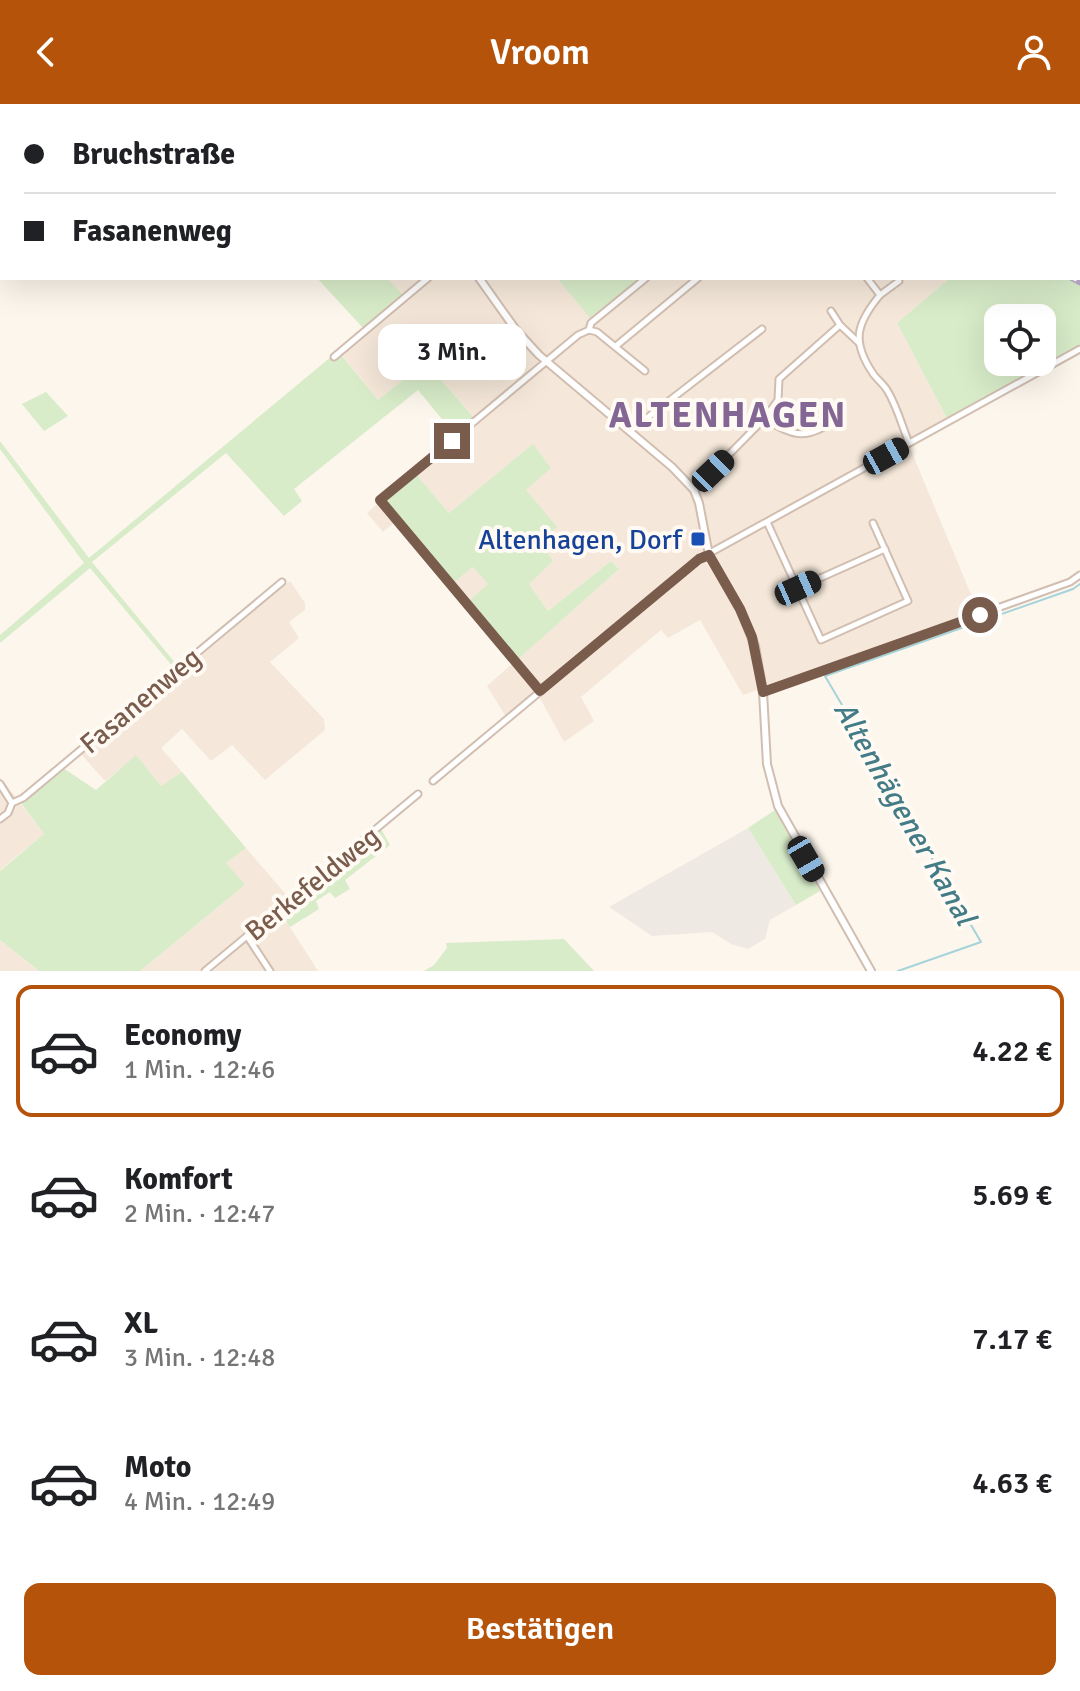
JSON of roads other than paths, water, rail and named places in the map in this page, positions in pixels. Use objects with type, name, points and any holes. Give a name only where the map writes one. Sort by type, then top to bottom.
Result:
[{"type":"street","points":[[334,357],[426,280]]},
{"type":"street","points":[[480,280],[516,330],[546,362],[630,431],[694,490],[709,555],[752,637],[763,692],[767,764],[778,806],[871,971]]},
{"type":"street","points":[[589,330],[591,323],[644,280]]},
{"type":"street","points":[[616,346],[696,280]]},
{"type":"street","points":[[869,280],[880,295]]},
{"type":"street","points":[[859,343],[859,328],[865,313],[880,295],[899,281]]},
{"type":"street","points":[[831,311],[840,325],[859,343],[875,378],[886,388],[909,443]]},
{"type":"street","points":[[694,490],[765,418],[778,400],[779,379],[840,325]]},
{"type":"street","points":[[630,431],[762,329]]},
{"type":"street","points":[[540,691],[380,500],[578,335],[589,330],[597,332],[645,371]]},
{"type":"street","points":[[433,781],[699,559],[1080,349]]},
{"type":"street","points":[[765,418],[791,434],[803,435],[837,418]]},
{"type":"street","points":[[767,522],[821,640],[908,601],[873,523]]},
{"type":"street","points":[[798,588],[885,549]]},
{"type":"street","points":[[763,692],[1070,582],[1080,575]]},
{"type":"street","name":"Fasanenweg","points":[[0,819],[8,813],[12,803],[23,798],[282,582]]},
{"type":"street","points":[[0,784],[12,803]]},
{"type":"street","name":"Berkefeldweg","points":[[205,971],[418,794]]},
{"type":"street","points":[[247,936],[270,971]]},
{"type":"waterway","name":"Altenhägener Kanal","points":[[898,971],[981,942],[825,676],[1080,584]]},
{"type":"railway","points":[[1075,280],[1080,283]]},
{"type":"place","name":"Altenhagen, Dorf","points":[[698,539]]},
{"type":"district","name":"ALTENHAGEN","points":[[728,414]]}]
